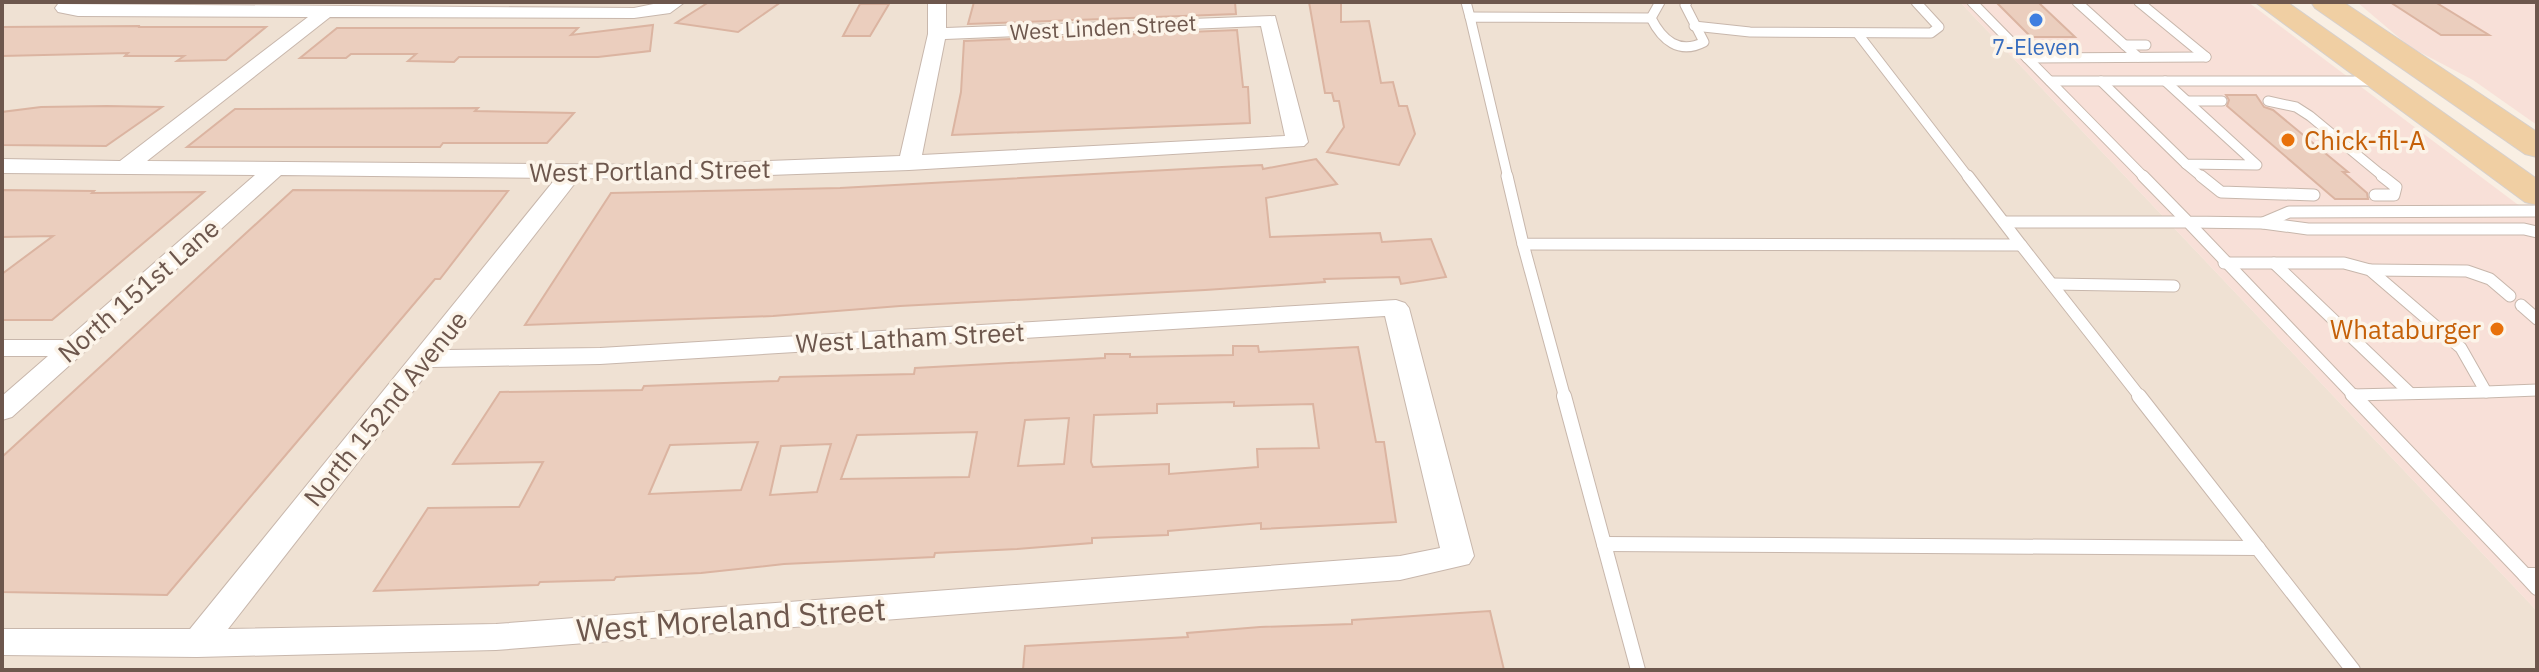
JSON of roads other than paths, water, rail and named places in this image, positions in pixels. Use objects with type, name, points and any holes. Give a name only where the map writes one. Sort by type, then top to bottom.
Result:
[{"type":"main road","points":[[2269,2],[2537,195]]},
{"type":"main road","points":[[2325,2],[2537,147]]},
{"type":"street","points":[[909,163],[937,34],[937,2]]},
{"type":"street","points":[[68,5],[78,11],[634,13],[670,5]]},
{"type":"street","points":[[124,168],[326,12]]},
{"type":"street","name":"West Linden Street","points":[[937,34],[1269,20],[1297,142]]},
{"type":"street","name":"West Portland Street","points":[[2,166],[693,171],[1297,142]]},
{"type":"street","name":"North 151st Lane","points":[[2,411],[275,169]]},
{"type":"street","name":"North 152nd Avenue","points":[[197,644],[573,171]]},
{"type":"street","name":"West Latham Street","points":[[425,359],[600,356],[1396,308],[1458,556]]},
{"type":"street","points":[[2,348],[71,348]]},
{"type":"street","name":"West Moreland Street","points":[[2,642],[197,644],[496,637],[1400,568],[1458,556]]},
{"type":"lane","points":[[1466,2],[1523,244],[1638,670]]},
{"type":"lane","points":[[1651,18],[1660,2]]},
{"type":"lane","points":[[1651,18],[1663,41],[1672,46],[1698,47],[1704,42],[1685,5],[1687,2]]},
{"type":"lane","points":[[1694,26],[1750,32],[1931,33],[1939,27],[1916,2]]},
{"type":"lane","points":[[1972,2],[2188,222],[2351,395],[2531,575],[2537,588]]},
{"type":"lane","points":[[2081,5],[2138,57]]},
{"type":"lane","points":[[2081,5],[2103,8]]},
{"type":"lane","points":[[2027,58],[2206,57],[2140,6]]},
{"type":"lane","points":[[1470,17],[1651,18]]},
{"type":"lane","points":[[2097,20],[2116,20]]},
{"type":"lane","points":[[2150,20],[2162,21]]},
{"type":"lane","points":[[2111,32],[2131,32]]},
{"type":"lane","points":[[2164,33],[2176,33]]},
{"type":"lane","points":[[1858,34],[2353,670]]},
{"type":"lane","points":[[2125,45],[2146,45]]},
{"type":"lane","points":[[2178,45],[2192,45]]},
{"type":"lane","points":[[2172,57],[2181,65]]},
{"type":"lane","points":[[2190,73],[2200,81]]},
{"type":"lane","points":[[2050,81],[2379,81]]},
{"type":"lane","points":[[2101,81],[2186,164],[2221,192],[2314,195]]},
{"type":"lane","points":[[2165,81],[2257,165],[2186,164]]},
{"type":"lane","points":[[2189,101],[2222,101]]},
{"type":"lane","points":[[2268,101],[2296,107],[2310,116],[2396,187],[2394,195],[2375,195]]},
{"type":"lane","points":[[2263,223],[2289,212],[2537,211]]},
{"type":"lane","points":[[2004,222],[2263,223],[2308,229],[2524,229],[2537,232]]},
{"type":"lane","points":[[1523,244],[2021,245]]},
{"type":"lane","points":[[2224,263],[2344,263],[2370,270],[2467,271],[2490,279],[2510,296]]},
{"type":"lane","points":[[2274,263],[2410,393]]},
{"type":"lane","points":[[2370,270],[2461,348],[2486,392]]},
{"type":"lane","points":[[2052,284],[2174,286]]},
{"type":"lane","points":[[2521,305],[2537,319]]},
{"type":"lane","points":[[2351,395],[2537,390]]},
{"type":"lane","points":[[1604,544],[2258,548]]},
{"type":"place","name":"7-Eleven","points":[[2036,20]]},
{"type":"place","name":"Chick-fil-A","points":[[2288,140]]},
{"type":"place","name":"Whataburger","points":[[2497,329]]}]
